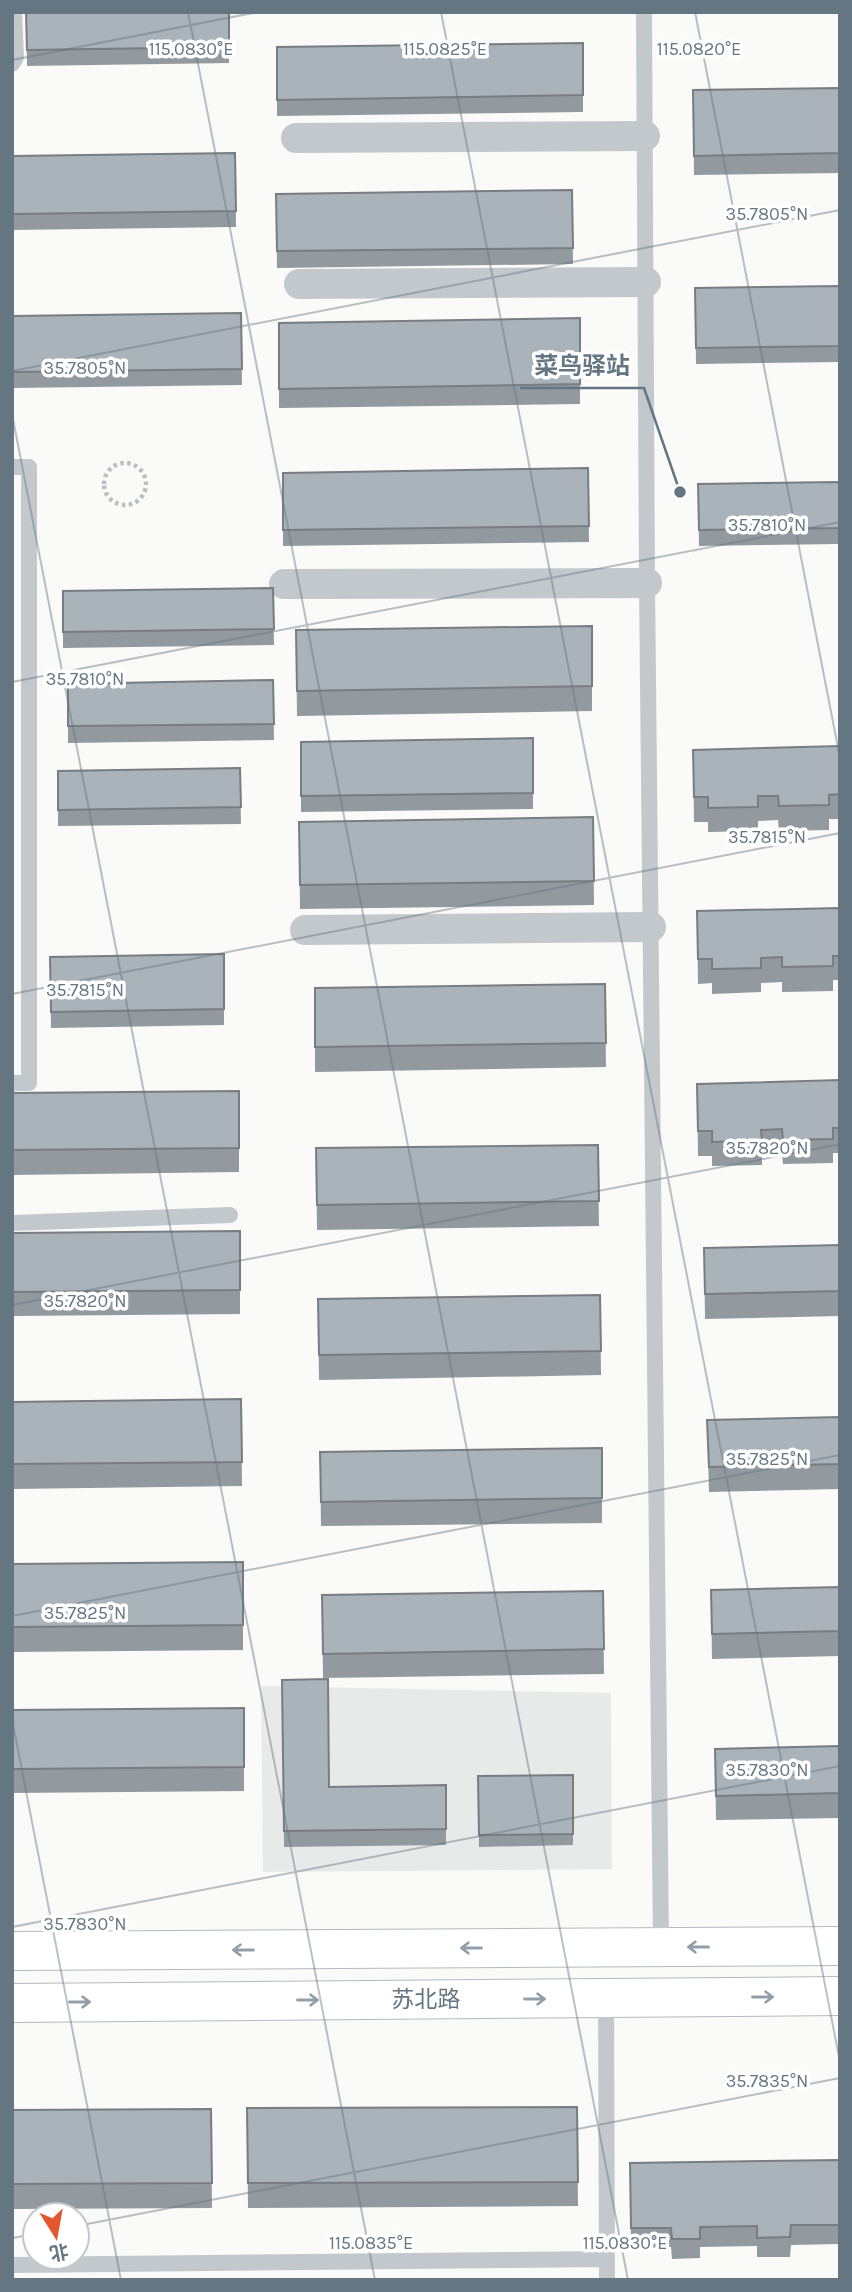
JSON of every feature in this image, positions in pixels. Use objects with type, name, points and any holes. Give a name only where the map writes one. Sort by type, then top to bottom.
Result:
[{"type":"main road","points":[[12,1951],[840,1946]]},
{"type":"main road","name":"苏北路","points":[[12,2003],[840,1996]]},
{"type":"street","points":[[296,138],[645,136]]},
{"type":"street","points":[[299,284],[646,282]]},
{"type":"street","points":[[284,584],[647,583]]},
{"type":"street","points":[[305,930],[651,927]]},
{"type":"lane","points":[[12,64],[16,57],[14,12]]},
{"type":"lane","points":[[644,12],[661,1947]]},
{"type":"lane","points":[[12,467],[29,467],[29,1083],[12,1083]]},
{"type":"lane","points":[[12,1223],[230,1215]]},
{"type":"lane","points":[[606,1998],[607,2280]]},
{"type":"lane","points":[[12,2265],[177,2272],[607,2259]]},
{"type":"path","points":[[120,464],[134,466],[144,476],[145,490],[132,504],[113,501],[105,490],[108,471],[120,464]]},
{"type":"shaded area","points":[[261,1686],[611,1693],[612,1869],[263,1872]]},
{"type":"building","points":[[26,12],[229,12],[229,47],[27,50]]},
{"type":"building","points":[[583,43],[583,95],[277,100],[277,47]]},
{"type":"building","points":[[840,88],[840,153],[694,156],[693,90]]},
{"type":"building","points":[[235,153],[236,211],[12,214],[12,156]]},
{"type":"building","points":[[572,190],[573,248],[277,251],[276,194]]},
{"type":"building","points":[[840,286],[840,346],[696,348],[695,288]]},
{"type":"building","points":[[241,313],[242,369],[12,372],[12,316]]},
{"type":"building","points":[[580,318],[580,384],[279,389],[279,323]]},
{"type":"building","points":[[588,468],[589,526],[283,530],[283,473]]},
{"type":"building","points":[[840,482],[840,528],[699,530],[698,484]]},
{"type":"building","points":[[273,588],[274,629],[63,632],[63,591]]},
{"type":"building","points":[[592,626],[592,686],[297,691],[296,630]]},
{"type":"building","points":[[273,680],[274,724],[68,726],[68,684]]},
{"type":"building","points":[[533,738],[533,793],[301,796],[301,742]]},
{"type":"building","points":[[840,746],[840,794],[829,795],[829,805],[779,806],[778,796],[758,796],[758,807],[708,808],[708,797],[694,797],[693,750]]},
{"type":"building","points":[[240,768],[241,807],[58,810],[58,771]]},
{"type":"building","points":[[593,817],[594,881],[300,885],[299,822]]},
{"type":"building","points":[[840,908],[840,956],[833,956],[833,966],[782,967],[782,957],[761,958],[761,968],[712,969],[712,959],[698,959],[697,911]]},
{"type":"building","points":[[224,954],[224,1009],[51,1012],[50,957]]},
{"type":"building","points":[[605,984],[606,1043],[315,1047],[315,988]]},
{"type":"building","points":[[840,1080],[840,1128],[833,1128],[833,1139],[783,1140],[782,1129],[761,1130],[762,1140],[712,1142],[712,1131],[698,1131],[697,1084]]},
{"type":"building","points":[[239,1091],[239,1148],[12,1150],[12,1093]]},
{"type":"building","points":[[598,1145],[599,1201],[317,1205],[316,1148]]},
{"type":"building","points":[[240,1231],[240,1290],[12,1292],[12,1233]]},
{"type":"building","points":[[840,1245],[840,1291],[705,1294],[704,1248]]},
{"type":"building","points":[[600,1295],[601,1351],[319,1355],[318,1299]]},
{"type":"building","points":[[241,1399],[242,1462],[12,1464],[12,1402]]},
{"type":"building","points":[[840,1417],[840,1464],[709,1467],[707,1420]]},
{"type":"building","points":[[602,1448],[602,1498],[321,1502],[320,1452]]},
{"type":"building","points":[[243,1562],[243,1625],[12,1627],[12,1564]]},
{"type":"building","points":[[840,1587],[840,1631],[712,1634],[711,1590]]},
{"type":"building","points":[[603,1591],[604,1649],[323,1654],[322,1595]]},
{"type":"building","points":[[328,1679],[329,1787],[446,1785],[446,1829],[284,1831],[282,1680]]},
{"type":"building","points":[[244,1708],[244,1767],[12,1769],[12,1710]]},
{"type":"building","points":[[840,1746],[840,1793],[716,1796],[715,1749]]},
{"type":"building","points":[[573,1775],[573,1834],[479,1835],[478,1776]]},
{"type":"building","points":[[577,2107],[578,2182],[248,2183],[247,2108]]},
{"type":"building","points":[[211,2109],[212,2183],[12,2184],[12,2110]]},
{"type":"building","points":[[840,2160],[840,2225],[791,2225],[790,2237],[757,2238],[757,2226],[700,2227],[700,2239],[672,2239],[671,2228],[631,2228],[630,2163]]},
{"type":"place","name":"菜鸟驿站","points":[[680,492]]}]
